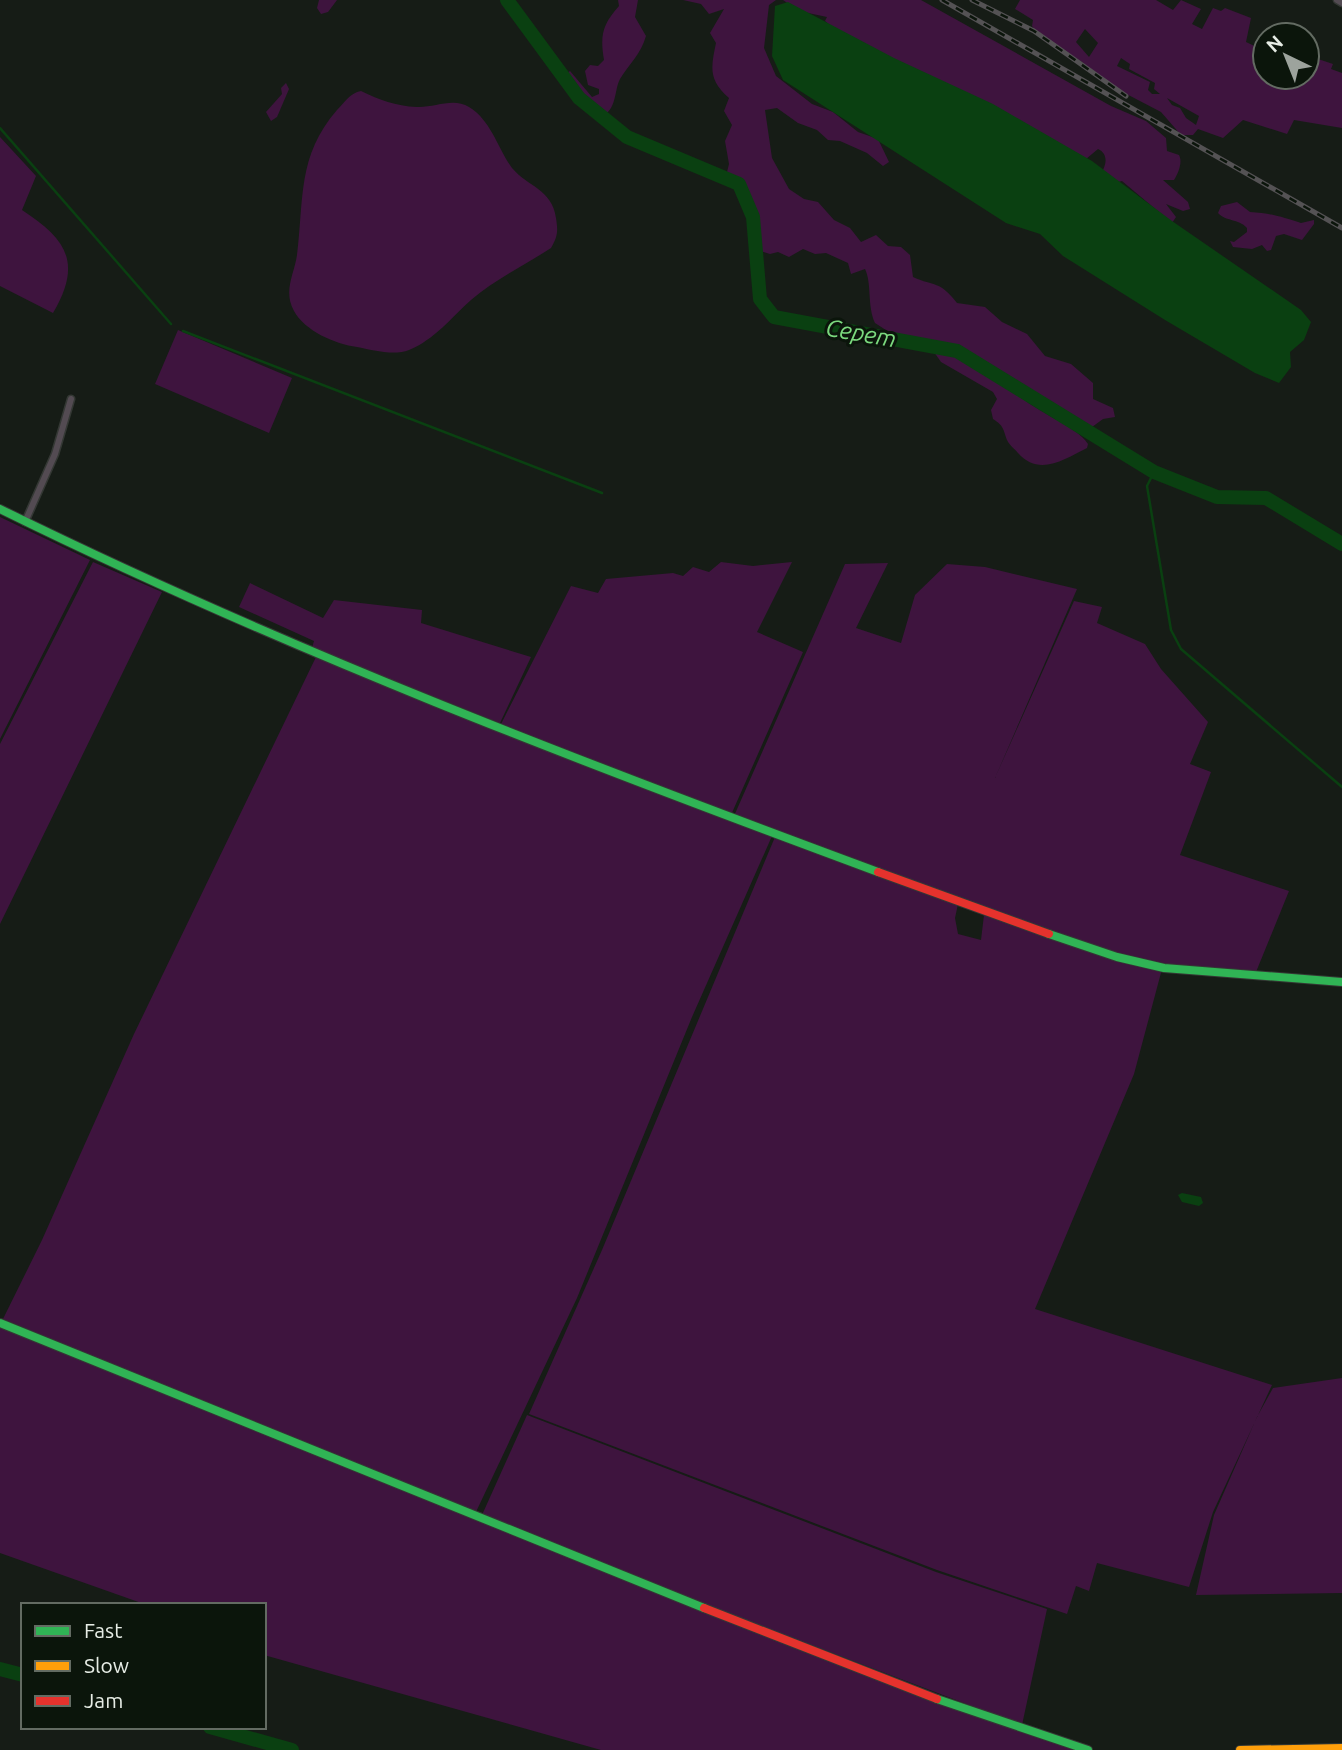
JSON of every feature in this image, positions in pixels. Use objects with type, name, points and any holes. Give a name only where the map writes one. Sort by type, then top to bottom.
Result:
[{"type":"street","points":[[1337,0],[1342,3]]},
{"type":"street","points":[[25,522],[55,454],[71,399]]},
{"type":"street","points":[[0,509],[116,566],[363,673],[717,812],[1021,925],[1117,957],[1164,968],[1342,982]]},
{"type":"street","points":[[0,1323],[482,1521],[833,1659],[988,1718],[1088,1750]]},
{"type":"street","points":[[1240,1750],[1342,1748]]},
{"type":"shaded area","points":[[319,0],[337,0],[328,12],[321,14],[317,8]]},
{"type":"shaded area","points":[[618,0],[638,0],[635,17],[646,36],[620,79],[610,110],[601,116],[574,98],[559,78],[570,71],[592,97],[599,94],[599,89],[588,85],[585,71],[590,65],[598,66],[604,60],[604,31],[619,6]]},
{"type":"shaded area","points":[[683,0],[776,0],[769,5],[764,48],[776,76],[812,104],[833,112],[858,132],[878,139],[889,162],[883,166],[867,153],[840,141],[828,140],[817,130],[798,123],[777,108],[765,110],[772,158],[789,189],[804,199],[818,202],[834,220],[850,228],[861,242],[876,235],[888,246],[901,247],[910,255],[913,277],[941,287],[957,303],[985,307],[1002,322],[1027,334],[1045,356],[1071,364],[1093,383],[1093,399],[1113,408],[1115,417],[1103,419],[1092,427],[1025,391],[1014,391],[1082,437],[1088,444],[1087,448],[1052,464],[1035,464],[1026,460],[1009,444],[1001,426],[993,419],[991,410],[997,399],[993,392],[941,362],[934,352],[937,350],[974,364],[978,362],[956,349],[904,340],[875,323],[865,269],[851,274],[848,263],[826,253],[815,254],[803,249],[789,257],[778,252],[770,254],[754,249],[744,200],[727,172],[729,164],[725,141],[732,125],[724,111],[729,98],[717,85],[713,73],[716,43],[710,33],[724,9],[709,14],[701,4]]},
{"type":"shaded area","points":[[783,0],[921,0],[1111,106],[1146,121],[1166,138],[1167,151],[1179,155],[1180,164],[1174,180],[1163,180],[1188,202],[1190,209],[1183,211],[1166,204],[1176,217],[1172,223],[1122,181],[1114,183],[1103,170],[1105,158],[1098,149],[1086,159],[832,27],[825,21],[827,17],[799,11]]},
{"type":"shaded area","points":[[1020,0],[1156,0],[1173,10],[1181,0],[1201,9],[1192,24],[1202,29],[1213,8],[1221,11],[1225,8],[1251,18],[1246,42],[1251,44],[1251,91],[1321,91],[1321,60],[1333,64],[1331,69],[1342,73],[1342,128],[1294,120],[1287,134],[1243,120],[1223,138],[1198,129],[1193,135],[1181,135],[1161,112],[1115,88],[1082,62],[1037,33],[1032,26],[1033,20],[1015,9]],"holes":[[[1085,29],[1098,43],[1089,57],[1076,42]],[[1121,58],[1130,64],[1129,69],[1155,83],[1154,89],[1160,94],[1152,94],[1148,90],[1150,82],[1117,66]],[[1167,98],[1199,116],[1196,125],[1186,118],[1180,108],[1172,105]]]},
{"type":"shaded area","points":[[788,2],[894,58],[993,104],[1092,161],[1172,221],[1301,310],[1311,322],[1304,340],[1290,352],[1291,367],[1279,383],[1255,373],[1165,320],[1063,256],[1040,234],[1006,223],[783,80],[772,56],[775,6]]},
{"type":"shaded area","points":[[286,83],[289,89],[277,117],[271,121],[266,112],[282,94],[281,88]]},
{"type":"shaded area","points":[[361,91],[402,105],[423,107],[457,103],[469,107],[489,127],[512,168],[545,194],[554,208],[556,218],[557,233],[551,248],[490,286],[435,334],[418,346],[403,352],[383,352],[330,340],[305,325],[294,311],[289,297],[309,161],[324,127],[348,98]]},
{"type":"shaded area","points":[[0,137],[36,176],[22,210],[50,231],[65,253],[67,279],[53,313],[0,286]]},
{"type":"shaded area","points":[[1237,202],[1250,212],[1270,214],[1301,223],[1314,220],[1314,224],[1302,240],[1284,234],[1276,236],[1271,250],[1267,251],[1262,245],[1252,249],[1233,247],[1230,241],[1234,242],[1247,232],[1247,228],[1218,213],[1221,206]]},
{"type":"shaded area","points":[[178,330],[292,378],[269,433],[155,384]]},
{"type":"shaded area","points":[[0,517],[90,560],[0,739]]},
{"type":"shaded area","points":[[93,562],[162,592],[0,924],[0,744]]},
{"type":"shaded area","points":[[721,562],[753,566],[792,562],[757,632],[803,652],[731,815],[501,724],[571,586],[598,593],[606,579],[673,573],[683,576],[693,567],[709,572]]},
{"type":"shaded area","points":[[888,563],[856,628],[901,643],[915,595],[947,564],[985,567],[1077,589],[995,778],[1074,601],[1102,607],[1097,623],[1145,644],[1161,669],[1208,722],[1190,764],[1211,772],[1180,855],[1289,891],[1256,972],[1179,968],[1128,957],[945,895],[734,816],[845,564]]},
{"type":"shaded area","points":[[250,583],[323,618],[334,600],[422,610],[421,623],[531,657],[500,723],[312,648],[314,641],[239,607]]},
{"type":"shaded area","points":[[316,657],[772,836],[692,1017],[577,1298],[475,1514],[3,1319],[42,1240],[134,1034]]},
{"type":"shaded area","points":[[775,837],[958,904],[955,918],[958,934],[981,940],[984,915],[1162,969],[1134,1074],[1035,1309],[1272,1385],[1213,1512],[1189,1587],[1097,1563],[1089,1591],[1076,1586],[1067,1614],[937,1570],[529,1414],[602,1250]]},
{"type":"shaded area","points":[[1182,1193],[1201,1197],[1203,1203],[1199,1206],[1182,1202],[1178,1195]]},
{"type":"shaded area","points":[[0,1326],[626,1580],[1077,1750],[601,1750],[266,1656],[266,1603],[141,1603],[0,1553]]},
{"type":"shaded area","points":[[1342,1378],[1342,1593],[1196,1595],[1214,1515],[1257,1417],[1273,1388]]},
{"type":"shaded area","points":[[527,1415],[936,1572],[1047,1609],[1022,1725],[672,1592],[482,1515]]},
{"type":"waterway","name":"Серет","points":[[507,0],[579,98],[627,137],[739,184],[753,217],[760,299],[774,317],[957,351],[1154,472],[1217,497],[1266,498],[1342,544]]},
{"type":"waterway","points":[[0,128],[171,324]]},
{"type":"waterway","points":[[183,331],[602,493]]},
{"type":"waterway","points":[[1154,472],[1147,486],[1171,630],[1181,649],[1342,787]]},
{"type":"waterway","points":[[0,1669],[21,1674]]},
{"type":"waterway","points":[[217,1729],[292,1750]]},
{"type":"railway","points":[[942,0],[1342,228]]},
{"type":"railway","points":[[972,0],[1034,31],[1126,96]]},
{"type":"traffic: fast","points":[[0,509],[215,609],[434,702],[655,789],[878,872]]},
{"type":"traffic: fast","points":[[1049,934],[1117,957],[1164,968],[1342,982]]},
{"type":"traffic: fast","points":[[0,1323],[704,1608]]},
{"type":"traffic: fast","points":[[937,1699],[1088,1750]]},
{"type":"traffic: slow","points":[[1240,1750],[1342,1748]]},
{"type":"traffic: jam","points":[[878,872],[1049,934]]},
{"type":"traffic: jam","points":[[704,1608],[937,1699]]}]
